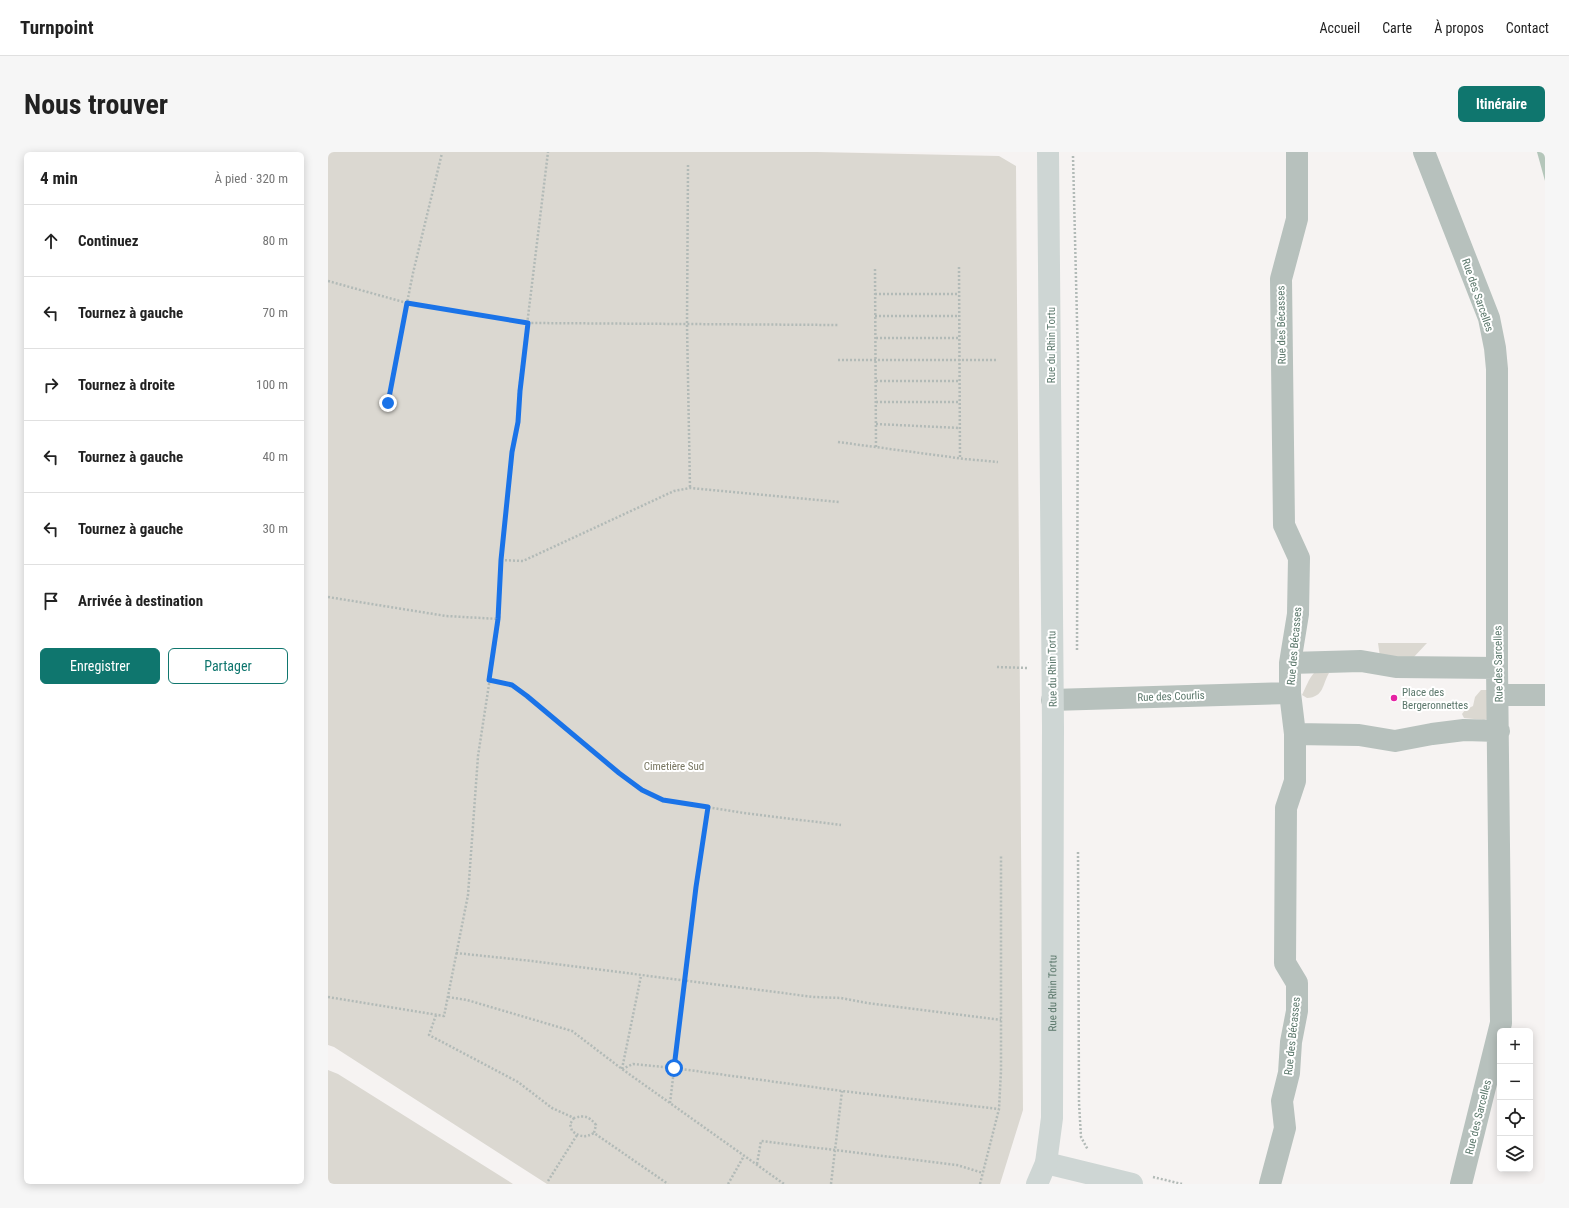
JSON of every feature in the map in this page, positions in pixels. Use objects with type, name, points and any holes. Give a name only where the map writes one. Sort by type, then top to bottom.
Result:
[{"type":"street","name":"Rue du Rhin Tortu","points":[[1038,1184],[1046,1163],[1051,1127],[1052,700],[1048,152]]},
{"type":"street","name":"Rue des Bécasses","points":[[1270,1184],[1285,1128],[1282,1101],[1290,1073],[1290,1042],[1297,1011],[1297,983],[1285,963],[1286,808],[1295,781],[1295,734],[1290,693],[1290,663],[1298,614],[1299,558],[1284,525],[1281,279],[1297,219],[1297,152]]},
{"type":"street","name":"Rue des Sarcelles","points":[[1424,152],[1489,318],[1495,348],[1497,369],[1500,1024],[1461,1184]]},
{"type":"street","points":[[1290,663],[1361,661],[1396,667],[1498,668]]},
{"type":"street","name":"Rue des Courlis","points":[[1052,700],[1290,693]]},
{"type":"street","points":[[1498,695],[1545,695]]},
{"type":"street","points":[[1295,734],[1359,735],[1395,741],[1464,730],[1499,730]]},
{"type":"street","points":[[1046,1163],[1132,1184]]},
{"type":"path","points":[[328,998],[444,1016],[468,895],[478,756],[498,619],[501,560],[512,452],[518,422],[520,391],[548,152]]},
{"type":"path","points":[[1073,152],[1078,361],[1077,654]]},
{"type":"path","points":[[388,403],[407,303],[442,153]]},
{"type":"path","points":[[688,165],[687,325],[690,488]]},
{"type":"path","points":[[959,267],[960,458]]},
{"type":"path","points":[[875,269],[876,447]]},
{"type":"path","points":[[328,281],[407,303],[528,323],[838,325]]},
{"type":"path","points":[[875,294],[959,294]]},
{"type":"path","points":[[875,316],[959,316]]},
{"type":"path","points":[[876,338],[959,338]]},
{"type":"path","points":[[838,360],[998,360]]},
{"type":"path","points":[[876,381],[960,381]]},
{"type":"path","points":[[876,402],[960,402]]},
{"type":"path","points":[[876,424],[960,428]]},
{"type":"path","points":[[838,442],[998,462]]},
{"type":"path","points":[[501,560],[523,561],[674,491],[690,488],[839,502]]},
{"type":"path","points":[[328,597],[446,616],[498,619]]},
{"type":"path","points":[[997,667],[1027,668]]},
{"type":"path","points":[[489,680],[512,685],[619,773],[642,790],[663,800],[744,813],[840,825]]},
{"type":"path","points":[[670,1103],[684,981],[708,807]]},
{"type":"path","points":[[1078,845],[1079,1103],[1081,1137],[1090,1153]]},
{"type":"path","points":[[980,1184],[999,1109],[1002,1071],[1001,856]]},
{"type":"path","points":[[456,953],[532,961],[814,997],[841,998],[867,1003],[1001,1020]]},
{"type":"path","points":[[622,1069],[641,976]]},
{"type":"path","points":[[448,997],[467,1000],[572,1031],[622,1069],[784,1184]]},
{"type":"path","points":[[436,1015],[429,1035],[518,1082],[552,1108],[574,1118]]},
{"type":"path","points":[[622,1069],[633,1064],[674,1068],[842,1091],[999,1109]]},
{"type":"path","points":[[832,1184],[842,1091]]},
{"type":"path","points":[[583,1115],[591,1118],[596,1125],[594,1133],[586,1137],[577,1135],[572,1132],[570,1124],[574,1118],[583,1115]]},
{"type":"path","points":[[594,1133],[668,1184]]},
{"type":"path","points":[[548,1181],[577,1135]]},
{"type":"path","points":[[756,1164],[761,1141],[957,1165],[983,1174]]},
{"type":"path","points":[[728,1184],[744,1156]]},
{"type":"green space","name":"Cimetière Sud","points":[[328,152],[817,152],[999,156],[1016,166],[1023,1110],[1000,1184],[547,1184],[334,1047],[328,1045]]},
{"type":"green space","points":[[1378,643],[1427,643],[1412,659],[1380,657]]},
{"type":"green space","points":[[1314,673],[1329,673],[1320,693],[1313,697],[1307,698],[1302,695]]},
{"type":"green space","points":[[1481,690],[1487,690],[1487,719],[1464,718],[1462,714],[1465,710],[1473,706],[1475,697]]},
{"type":"green space","points":[[328,1070],[338,1074],[513,1184],[328,1184]]},
{"type":"shaded area","points":[[1537,152],[1545,152],[1545,181]]},
{"type":"place","name":"Place des Bergeronnettes","points":[[1394,698]]},
{"type":"route","points":[[388,403],[407,303],[528,323],[518,422],[512,452],[501,560],[498,619],[489,680],[512,685],[619,773],[642,790],[663,800],[708,807],[696,887],[674,1068]]}]
